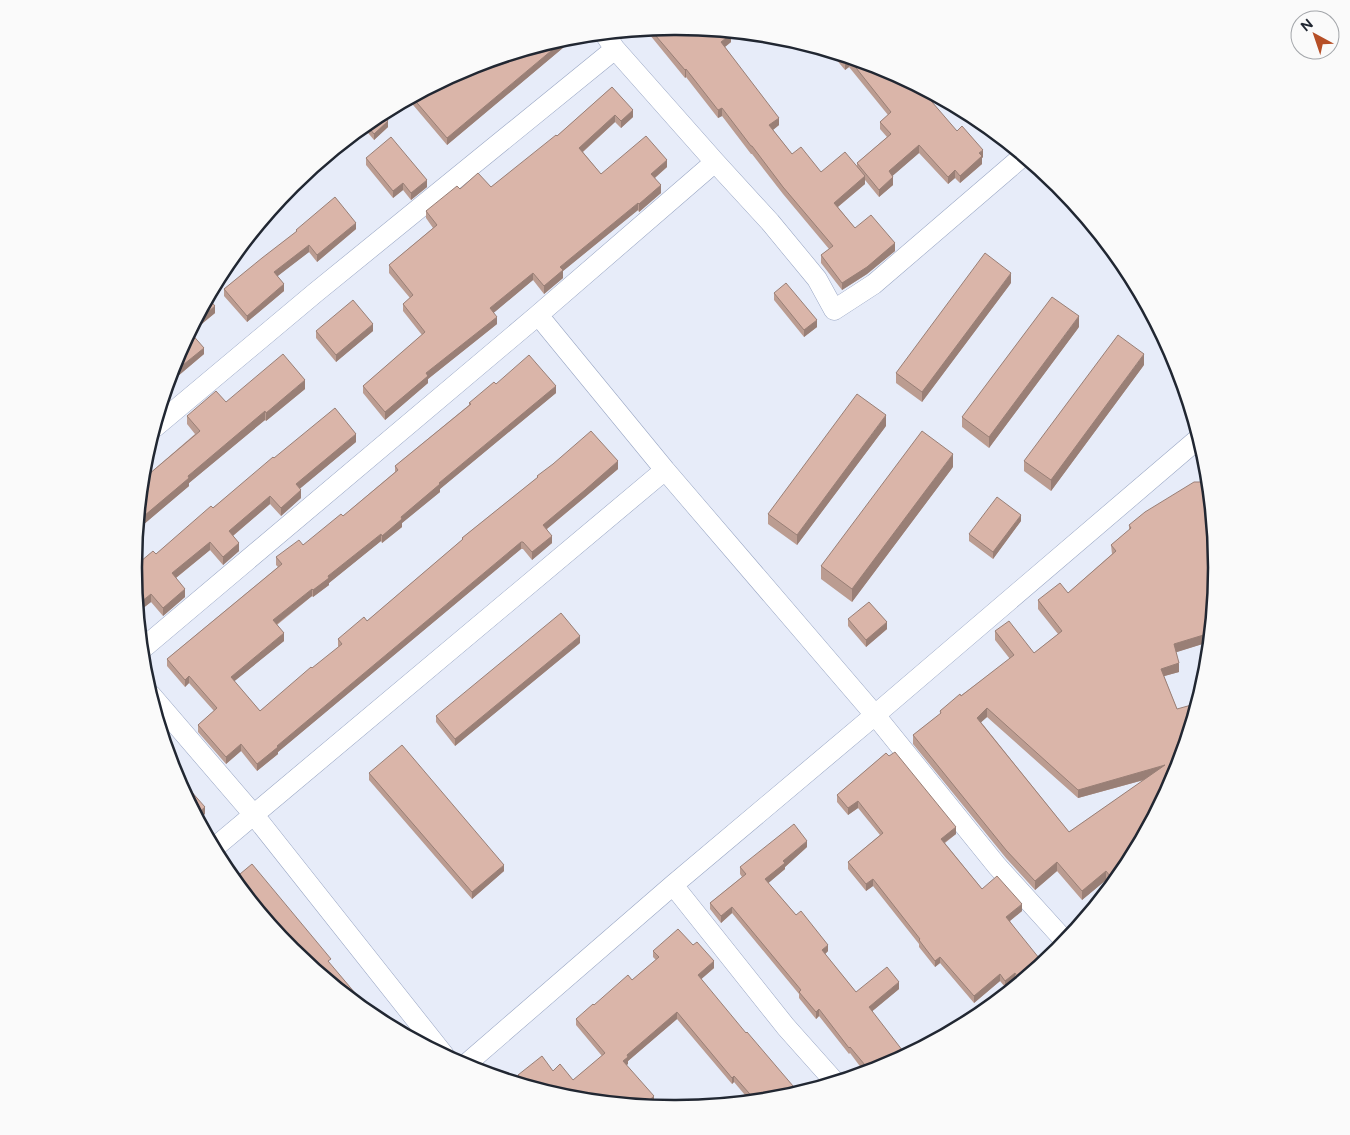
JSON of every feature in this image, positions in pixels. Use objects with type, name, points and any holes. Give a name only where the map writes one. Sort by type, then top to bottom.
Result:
[{"type":"street","points":[[164,419],[316,293],[610,41],[770,222],[817,279],[834,310],[874,284],[1018,160]]},
{"type":"street","points":[[148,644],[538,315],[715,162]]},
{"type":"street","points":[[538,315],[665,470],[875,715],[997,866],[1060,935]]},
{"type":"street","points":[[472,1059],[1192,444]]},
{"type":"street","points":[[220,843],[665,470]]},
{"type":"street","points":[[162,709],[254,815],[434,1042]]},
{"type":"street","points":[[673,886],[786,1028],[830,1077]]},
{"type":"building","points":[[656,36],[726,38],[721,42],[779,118],[769,125],[792,154],[801,147],[821,172],[845,152],[865,176],[834,203],[855,228],[871,215],[895,243],[867,267],[842,283],[821,255],[833,246],[783,187],[722,108],[718,110]]},
{"type":"building","points":[[553,49],[447,138],[416,102],[439,90],[504,63]]},
{"type":"building","points":[[855,67],[911,90],[931,101],[957,131],[962,126],[983,150],[979,153],[982,156],[960,176],[955,170],[948,177],[919,145],[889,171],[893,177],[879,190],[857,163],[891,134],[880,122],[891,112]]},
{"type":"building","points":[[612,87],[633,110],[621,121],[615,115],[579,148],[601,174],[646,136],[667,160],[651,174],[661,185],[560,267],[563,270],[544,286],[533,273],[490,308],[497,317],[426,373],[428,376],[385,412],[363,386],[425,332],[403,304],[413,295],[389,265],[437,225],[426,211],[457,186],[460,189],[478,173],[491,187],[557,136]]},
{"type":"building","points":[[387,120],[388,121],[374,134],[371,131]]},
{"type":"building","points":[[391,137],[427,180],[411,193],[403,183],[393,191],[366,158]]},
{"type":"building","points":[[335,197],[356,223],[317,255],[309,245],[274,272],[284,284],[247,316],[224,289],[297,231]]},
{"type":"building","points":[[985,253],[1011,273],[922,392],[896,373]]},
{"type":"building","points":[[786,283],[817,320],[804,330],[774,293]]},
{"type":"building","points":[[1052,297],[1079,316],[989,437],[962,417]]},
{"type":"building","points":[[353,300],[373,324],[336,355],[316,331]]},
{"type":"building","points":[[213,303],[215,306],[208,312]]},
{"type":"building","points":[[1118,335],[1144,354],[1051,480],[1024,461]]},
{"type":"building","points":[[195,337],[204,348],[182,365]]},
{"type":"building","points":[[283,354],[305,380],[188,476],[189,478],[146,515],[152,472],[200,431],[187,416],[216,391],[226,402]]},
{"type":"building","points":[[529,355],[556,386],[439,483],[382,536],[381,534],[328,576],[329,578],[273,620],[284,633],[231,677],[260,711],[311,667],[342,644],[338,639],[364,617],[367,621],[462,538],[538,477],[591,431],[618,461],[543,525],[552,536],[532,552],[521,542],[257,764],[241,744],[226,757],[198,725],[217,708],[189,676],[185,680],[167,659],[282,564],[276,557],[299,540],[303,545],[341,514],[343,516],[398,470],[395,466],[471,404],[469,403],[494,382],[496,384]]},
{"type":"building","points":[[857,394],[886,415],[797,535],[768,514]]},
{"type":"building","points":[[335,408],[356,434],[296,484],[301,490],[281,508],[270,496],[229,531],[239,543],[223,557],[210,542],[172,573],[185,589],[163,608],[151,594],[144,600],[142,560],[153,551],[156,554],[211,506],[213,508]]},
{"type":"building","points":[[922,431],[953,454],[852,589],[821,566]]},
{"type":"building","points":[[1194,482],[1200,482],[1208,568],[1203,635],[1174,644],[1179,663],[1161,669],[1177,709],[1189,706],[1179,739],[1153,803],[1136,834],[1109,875],[1106,871],[1082,891],[1057,862],[1035,881],[1006,850],[913,735],[941,713],[940,711],[960,694],[961,696],[1014,655],[995,631],[1009,621],[1034,653],[1062,631],[1038,600],[1060,583],[1068,593],[1116,551],[1111,545],[1131,528],[1129,525],[1145,512]],"holes":[[[987,708],[1078,790],[1165,765],[1069,832],[977,718]]]},
{"type":"building","points":[[997,497],[1021,515],[993,552],[969,534]]},
{"type":"building","points":[[869,602],[887,622],[866,640],[848,619]]},
{"type":"building","points":[[561,613],[580,636],[455,739],[436,716]]},
{"type":"building","points":[[402,745],[504,865],[472,892],[369,773]]},
{"type":"building","points":[[895,752],[956,827],[941,839],[982,889],[997,876],[1022,904],[1006,917],[1038,957],[1017,976],[1015,973],[1005,981],[1000,974],[974,996],[940,957],[935,961],[873,879],[866,884],[848,862],[883,833],[858,801],[848,808],[837,795],[886,753],[889,756]]},
{"type":"building","points":[[193,793],[205,807],[201,810]]},
{"type":"building","points":[[794,824],[807,841],[783,861],[785,863],[765,879],[796,915],[801,911],[828,945],[822,950],[856,992],[887,967],[899,982],[869,1007],[901,1049],[865,1065],[849,1048],[819,1009],[816,1012],[799,992],[801,990],[732,907],[721,916],[710,903],[746,874],[740,867]]},
{"type":"building","points":[[252,864],[331,959],[328,961],[355,993],[298,944],[275,919],[240,874]]},
{"type":"building","points":[[678,929],[693,945],[697,942],[714,961],[698,975],[794,1087],[750,1094],[734,1076],[732,1078],[677,1012],[627,1055],[628,1057],[623,1061],[654,1096],[650,1099],[571,1090],[519,1077],[518,1075],[542,1056],[553,1071],[560,1064],[573,1080],[605,1053],[576,1019],[628,975],[632,980],[659,957],[653,951]]}]
